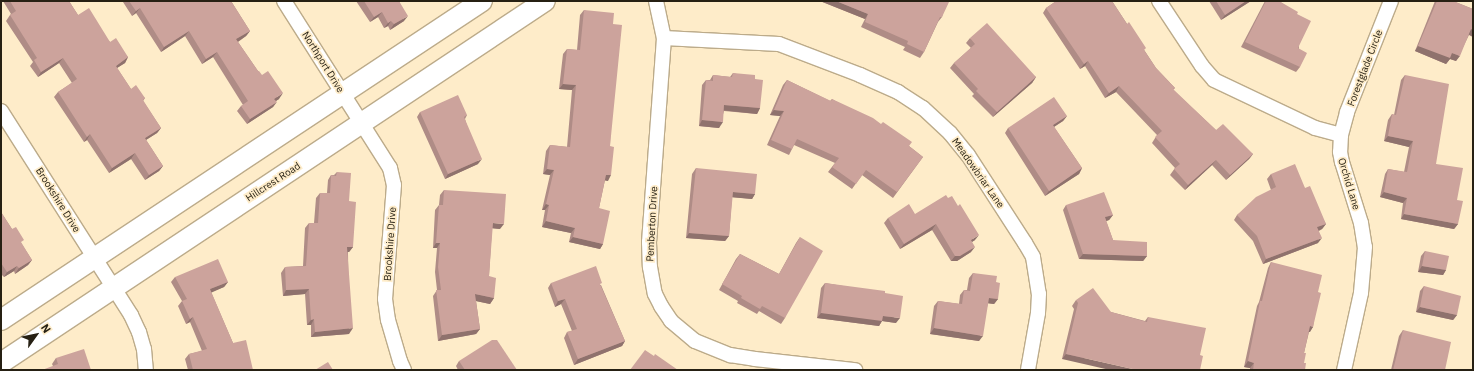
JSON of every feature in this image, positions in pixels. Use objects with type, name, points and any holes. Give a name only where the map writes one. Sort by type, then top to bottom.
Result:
[{"type":"main road","points":[[1,320],[482,1]]},
{"type":"main road","name":"Hillcrest Road","points":[[1,363],[545,1]]},
{"type":"street","name":"Northport Drive","points":[[284,1],[362,123]]},
{"type":"street","name":"Pemberton Drive","points":[[656,1],[664,38],[649,242],[651,280],[655,294],[661,306],[671,320],[695,341],[730,354],[756,360],[856,370]]},
{"type":"street","points":[[1159,1],[1202,66],[1214,80],[1315,128],[1341,135]]},
{"type":"street","name":"Forestglade Circle","points":[[1341,135],[1347,112],[1391,1]]},
{"type":"street","name":"Meadowbriar Lane","points":[[664,38],[778,44],[860,75],[898,92],[923,108],[950,133],[968,155],[1025,243],[1033,258],[1039,294],[1038,313],[1028,370]]},
{"type":"street","name":"Brookshire Drive","points":[[1,111],[131,315],[139,332],[144,349],[146,370]]},
{"type":"street","name":"Brookshire Drive","points":[[362,123],[390,168],[394,185],[385,300],[388,320],[404,370]]},
{"type":"street","name":"Orchid Lane","points":[[1341,135],[1340,152],[1342,162],[1361,223],[1365,247],[1361,293],[1344,370]]},
{"type":"building","points":[[10,1],[69,1],[78,15],[89,8],[110,42],[116,38],[128,57],[116,66],[131,89],[136,85],[145,98],[143,100],[161,128],[145,138],[163,166],[149,175],[135,153],[112,168],[90,134],[87,137],[58,92],[77,79],[63,58],[41,72],[34,60],[37,58],[10,15],[16,11]]},
{"type":"building","points":[[129,1],[231,1],[250,31],[236,39],[258,71],[262,75],[268,71],[283,93],[274,99],[277,102],[250,119],[241,106],[248,101],[217,52],[206,59],[189,31],[164,47],[140,8],[136,11]]},
{"type":"building","points":[[364,1],[399,1],[408,16],[394,24],[391,21],[388,23],[382,12],[374,17]]},
{"type":"building","points":[[836,1],[949,2],[942,17],[940,17],[924,52],[907,44],[908,41],[865,22],[868,14]]},
{"type":"building","points":[[1056,1],[1112,1],[1127,24],[1129,22],[1146,48],[1144,50],[1156,68],[1175,88],[1173,89],[1216,130],[1223,124],[1253,154],[1230,175],[1216,160],[1188,185],[1174,169],[1180,164],[1155,137],[1162,131],[1119,86],[1109,93],[1088,61],[1084,64],[1046,8]]},
{"type":"building","points":[[1216,1],[1246,1],[1225,15]]},
{"type":"building","points":[[1266,1],[1279,1],[1298,12],[1297,14],[1311,21],[1298,48],[1307,53],[1300,67],[1245,42]]},
{"type":"building","points":[[1437,1],[1453,1],[1473,9],[1473,30],[1471,29],[1460,56],[1452,53],[1450,58],[1418,46]]},
{"type":"building","points":[[584,10],[614,13],[613,24],[622,25],[610,146],[614,147],[611,175],[606,175],[599,208],[610,211],[603,244],[573,237],[575,228],[546,221],[549,205],[546,204],[554,170],[547,169],[550,145],[570,147],[576,85],[563,84],[567,49],[580,50]]},
{"type":"building","points":[[987,23],[1036,77],[997,112],[976,91],[978,89],[954,63],[975,44],[970,38]]},
{"type":"building","points":[[733,73],[755,75],[755,79],[763,80],[760,108],[724,105],[723,122],[702,120],[706,80],[713,81],[713,75],[732,77]]},
{"type":"building","points":[[1405,75],[1449,84],[1436,164],[1463,168],[1457,200],[1463,201],[1458,224],[1404,214],[1407,198],[1384,192],[1388,169],[1407,172],[1413,141],[1388,136],[1392,114],[1396,115]]},
{"type":"building","points":[[787,80],[831,101],[832,99],[873,118],[881,124],[883,122],[912,142],[909,146],[923,157],[897,192],[866,170],[856,184],[832,167],[839,158],[797,139],[792,149],[771,140],[784,111],[774,110]]},
{"type":"building","points":[[458,95],[467,115],[464,117],[482,159],[448,174],[420,112]]},
{"type":"building","points":[[1054,97],[1067,116],[1053,125],[1082,168],[1049,191],[1008,128]]},
{"type":"building","points":[[1295,164],[1305,188],[1310,186],[1326,224],[1317,227],[1322,238],[1266,259],[1257,236],[1237,215],[1256,197],[1276,187],[1271,174]]},
{"type":"building","points":[[696,168],[757,174],[755,194],[733,192],[729,236],[689,233]]},
{"type":"building","points":[[337,172],[351,173],[349,201],[356,202],[353,247],[347,247],[353,328],[315,332],[314,319],[311,320],[309,289],[286,290],[285,267],[306,266],[309,223],[318,223],[320,193],[330,193],[331,175],[336,176]]},
{"type":"building","points":[[444,190],[506,194],[504,224],[493,223],[489,276],[496,278],[494,298],[475,294],[480,329],[442,335],[436,290],[441,290],[438,267],[440,243],[436,243],[439,205],[443,205]]},
{"type":"building","points":[[1104,192],[1113,215],[1105,217],[1113,240],[1147,242],[1147,256],[1083,254],[1066,205]]},
{"type":"building","points":[[946,195],[948,198],[952,196],[958,206],[960,204],[979,235],[971,240],[975,247],[960,256],[955,256],[936,224],[904,244],[888,218],[909,204],[915,214]]},
{"type":"building","points":[[1,212],[12,229],[16,227],[24,240],[21,242],[32,260],[19,268],[17,266],[7,272],[1,263]]},
{"type":"building","points":[[800,237],[823,251],[785,318],[762,306],[760,309],[741,298],[742,296],[722,284],[740,254],[779,274]]},
{"type":"building","points":[[1425,251],[1449,256],[1446,270],[1422,266]]},
{"type":"building","points":[[218,259],[228,282],[210,289],[233,343],[246,340],[253,370],[193,370],[189,354],[207,349],[193,317],[190,319],[182,301],[187,299],[175,277]]},
{"type":"building","points":[[1271,262],[1322,275],[1318,292],[1321,293],[1313,327],[1310,326],[1304,353],[1306,353],[1304,363],[1306,363],[1305,370],[1253,370],[1254,363],[1248,361],[1260,301],[1262,301]]},
{"type":"building","points":[[596,266],[602,283],[600,284],[625,341],[578,359],[567,332],[577,329],[565,299],[558,301],[551,283]]},
{"type":"building","points":[[973,273],[997,276],[996,282],[1000,283],[998,299],[989,298],[983,336],[934,328],[938,301],[962,304],[964,290],[970,291]]},
{"type":"building","points":[[825,283],[885,291],[885,293],[903,296],[900,318],[883,316],[882,321],[821,313]]},
{"type":"building","points":[[1424,286],[1461,296],[1457,315],[1420,307]]},
{"type":"building","points":[[1093,288],[1111,312],[1147,322],[1148,317],[1206,328],[1200,355],[1203,356],[1200,370],[1137,370],[1066,354],[1078,303],[1076,300]]},
{"type":"building","points":[[1403,330],[1451,342],[1445,370],[1393,370]]},
{"type":"building","points":[[492,340],[497,340],[517,370],[465,370],[459,361]]},
{"type":"building","points":[[84,349],[91,370],[42,370],[58,364],[56,358]]},
{"type":"building","points":[[645,350],[654,356],[655,354],[678,370],[630,370]]},
{"type":"building","points":[[328,362],[333,370],[315,370]]}]
